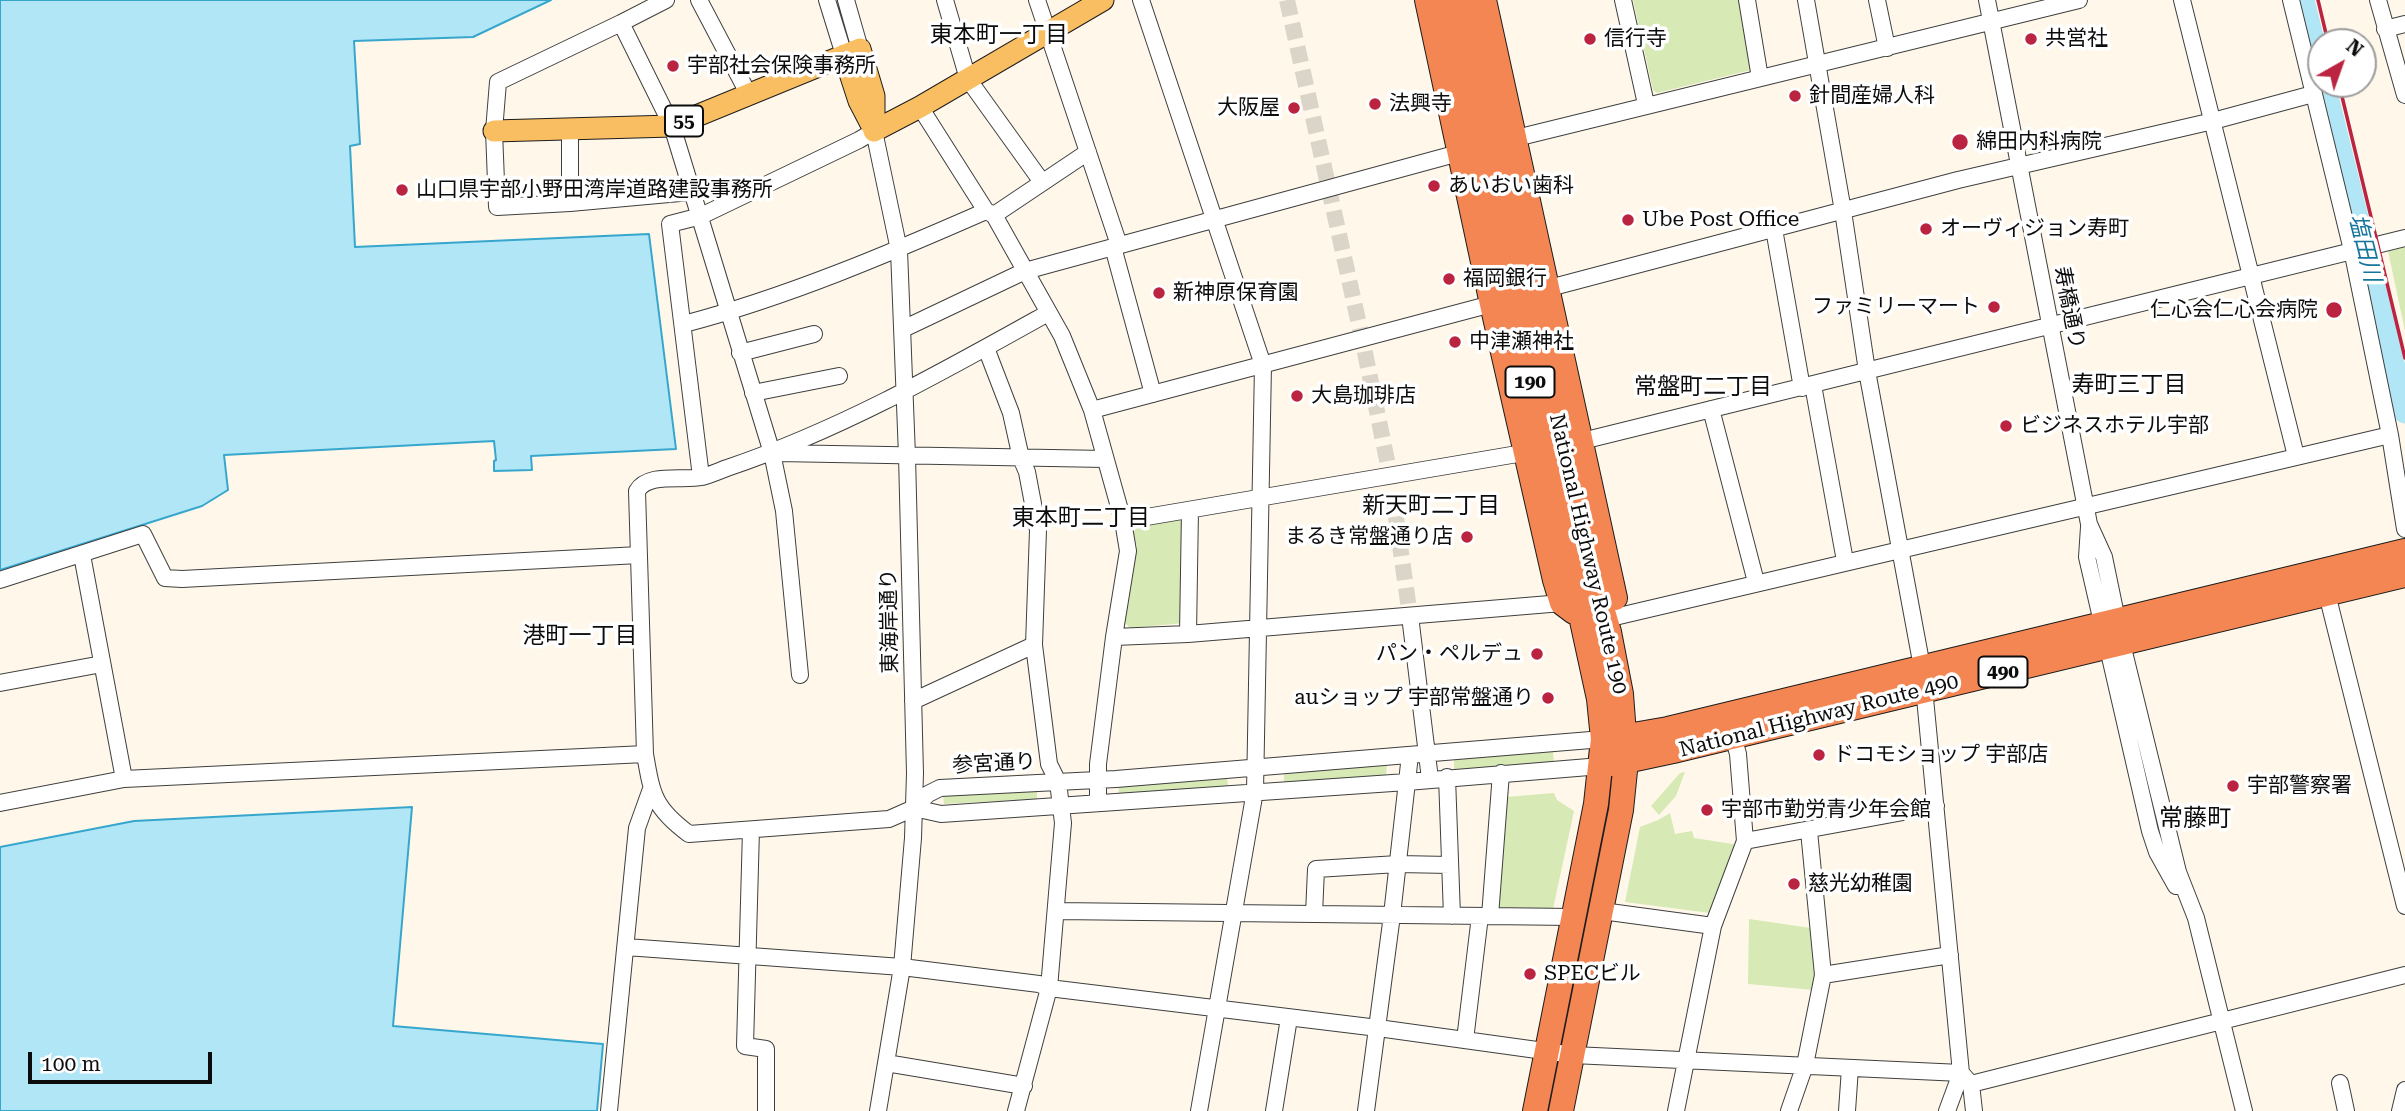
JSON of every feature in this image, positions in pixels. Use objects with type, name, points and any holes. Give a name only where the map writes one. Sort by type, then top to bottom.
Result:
[{"type":"highway","points":[[1427,0],[1487,145],[1554,447],[1555,580],[1591,610]]},
{"type":"highway","name":"National Highway Route 190","points":[[1447,0],[1487,145],[1554,447],[1587,557],[1599,699],[1618,746],[1622,808],[1561,1111]]},
{"type":"highway","name":"National Highway Route 190","points":[[1465,0],[1487,145]]},
{"type":"highway","points":[[1484,0],[1487,145]]},
{"type":"highway","name":"National Highway Route 490","points":[[1601,766],[1618,746],[1924,679],[2112,634],[2405,551]]},
{"type":"highway","name":"National Highway Route 490","points":[[2112,634],[2327,594],[2405,575]]},
{"type":"highway","name":"National Highway Route 490","points":[[1618,746],[1733,736],[1924,679]]},
{"type":"highway","points":[[1535,1111],[1596,804],[1601,766]]},
{"type":"main road","points":[[852,52],[859,101],[874,131],[1103,0]]},
{"type":"main road","name":"55","points":[[494,131],[672,126],[852,52]]},
{"type":"street","points":[[666,0],[498,82],[494,131],[497,207],[691,192]]},
{"type":"street","points":[[699,0],[748,95]]},
{"type":"street","points":[[827,0],[852,52]]},
{"type":"street","points":[[846,0],[852,52]]},
{"type":"street","points":[[945,0],[968,79],[1042,182]]},
{"type":"street","points":[[1037,0],[1116,246],[1153,394]]},
{"type":"street","points":[[1141,0],[1263,365],[1255,791],[1199,1111]]},
{"type":"street","points":[[1623,0],[1646,104]]},
{"type":"street","points":[[1747,0],[1760,78]]},
{"type":"street","points":[[1806,0],[1843,211],[1867,371],[1924,679],[1950,956],[1966,1078],[1974,1111]]},
{"type":"street","points":[[1877,0],[1887,48]]},
{"type":"street","name":"寿橋通り","points":[[1987,0],[2089,524],[2087,557],[2112,634],[2178,872],[2196,918],[2244,1111]]},
{"type":"street","points":[[903,329],[1025,271],[1646,104],[2080,0]]},
{"type":"street","points":[[2182,0],[2296,456]]},
{"type":"street","points":[[2291,0],[2307,68]]},
{"type":"street","points":[[2378,0],[2405,96]]},
{"type":"street","points":[[621,23],[672,126],[772,453],[784,511],[800,675]]},
{"type":"street","points":[[2385,29],[2405,24]]},
{"type":"street","points":[[1093,410],[1958,180],[2213,121],[2307,96]]},
{"type":"street","points":[[2314,98],[2360,248],[2405,529]]},
{"type":"street","points":[[920,107],[990,213],[1062,336],[1093,410],[1123,521],[1128,551],[1114,637],[1097,779],[1098,803]]},
{"type":"street","points":[[570,128],[570,203]]},
{"type":"street","points":[[701,477],[670,224],[701,216],[874,131]]},
{"type":"street","name":"東海岸通り","points":[[874,131],[898,250],[903,329],[914,808],[902,967],[878,1111]]},
{"type":"street","points":[[684,324],[727,312],[898,250],[990,213],[1088,152]]},
{"type":"street","points":[[1774,229],[1845,561]]},
{"type":"street","points":[[1123,521],[1554,447],[1808,387],[2405,238]]},
{"type":"street","points":[[1048,313],[905,392],[772,453],[701,477],[641,484],[637,491],[645,754],[651,789],[668,818],[689,834],[889,819],[914,808],[941,814],[1601,766]]},
{"type":"street","points":[[740,352],[814,334]]},
{"type":"street","points":[[986,348],[1010,413],[1027,472],[1038,530],[1034,645],[1049,764],[1058,782],[1063,823],[1049,988],[1016,1111]]},
{"type":"street","points":[[753,393],[839,376]]},
{"type":"street","points":[[1711,409],[1756,582]]},
{"type":"street","points":[[1114,637],[1188,634],[1410,616],[1591,610],[1756,582],[2390,435]]},
{"type":"street","points":[[772,453],[1105,459]]},
{"type":"street","points":[[1188,634],[1190,510]]},
{"type":"street","points":[[0,580],[143,534],[165,578],[182,579],[639,555]]},
{"type":"street","points":[[82,555],[124,779]]},
{"type":"street","points":[[2327,594],[2405,906]]},
{"type":"street","points":[[1410,616],[1428,754],[1439,778],[1450,865],[1452,916]]},
{"type":"street","points":[[913,701],[1034,645]]},
{"type":"street","points":[[0,683],[102,664]]},
{"type":"street","points":[[1676,1111],[1713,926],[1745,841],[1738,754],[1733,736]]},
{"type":"street","name":"参宮通り","points":[[914,808],[928,794],[940,788],[1058,782],[1410,755],[1618,746]]},
{"type":"street","points":[[0,803],[124,779],[645,754]]},
{"type":"street","points":[[1366,1111],[1410,755]]},
{"type":"street","points":[[1465,1040],[1485,916],[1501,773]]},
{"type":"street","points":[[609,1111],[637,828],[651,789]]},
{"type":"street","points":[[1745,841],[1936,806]]},
{"type":"street","points":[[751,830],[745,1046],[766,1049],[765,1111]]},
{"type":"street","points":[[1789,1111],[1805,1065],[1824,975],[1810,831]]},
{"type":"street","points":[[1314,914],[1316,869],[1398,864],[1450,865]]},
{"type":"street","points":[[1057,911],[1573,917]]},
{"type":"street","points":[[1602,911],[1713,926]]},
{"type":"street","points":[[626,947],[902,967],[1573,1055],[1805,1065],[1966,1078],[2405,975]]},
{"type":"street","points":[[1824,975],[1950,956]]},
{"type":"street","points":[[1274,1111],[1289,1018]]},
{"type":"street","points":[[887,1062],[1024,1086]]},
{"type":"street","points":[[1847,1111],[1850,1068]]},
{"type":"street","points":[[1947,1111],[1966,1078]]},
{"type":"street","points":[[2340,1083],[2346,1111]]},
{"type":"street","points":[[2400,1111],[2405,1090]]},
{"type":"green space","points":[[1633,0],[1743,0],[1751,70],[1657,93],[1653,90]]},
{"type":"green space","points":[[2405,247],[2405,331],[2388,251]]},
{"type":"green space","points":[[1183,518],[1184,623],[1130,628],[1125,623],[1137,546],[1132,535],[1136,528]]},
{"type":"green space","points":[[1553,752],[1554,764],[1454,770],[1454,759]]},
{"type":"green space","points":[[1387,764],[1386,776],[1284,784],[1284,772]]},
{"type":"green space","points":[[1685,772],[1676,796],[1659,815],[1651,806],[1680,773]]},
{"type":"green space","points":[[1227,776],[1228,787],[1119,794],[1118,783]]},
{"type":"green space","points":[[1037,791],[1037,799],[944,804],[943,796]]},
{"type":"green space","points":[[1554,793],[1557,800],[1574,811],[1553,909],[1500,907],[1494,901],[1506,797]]},
{"type":"green space","points":[[1670,813],[1675,834],[1692,831],[1694,838],[1739,845],[1710,913],[1625,902],[1640,827]]},
{"type":"green space","points":[[1749,919],[1811,928],[1816,970],[1813,990],[1748,984]]},
{"type":"water","points":[[0,0],[551,0],[473,37],[354,41],[360,144],[350,146],[355,247],[649,234],[676,449],[531,456],[532,470],[494,471],[494,441],[224,455],[228,490],[202,506],[0,570]]},
{"type":"water","points":[[412,807],[393,1026],[603,1044],[597,1111],[0,1111],[0,847],[134,821]]},
{"type":"waterway","name":"塩田川","points":[[2303,0],[2310,28]]},
{"type":"waterway","name":"塩田川","points":[[2327,98],[2405,412]]},
{"type":"tunnel","points":[[1287,0],[1390,475],[1410,616]]},
{"type":"railway","points":[[2318,0],[2325,28]]},
{"type":"railway","points":[[2342,98],[2405,358]]},
{"type":"place","name":"信行寺","points":[[1590,39]]},
{"type":"place","name":"共営社","points":[[2031,39]]},
{"type":"place","name":"宇部社会保険事務所","points":[[673,66]]},
{"type":"place","name":"針間産婦人科","points":[[1795,96]]},
{"type":"place","name":"法興寺","points":[[1375,104]]},
{"type":"place","name":"大阪屋","points":[[1294,108]]},
{"type":"place","name":"綿田内科病院","points":[[1960,142]]},
{"type":"place","name":"あいおい歯科","points":[[1434,186]]},
{"type":"place","name":"山口県宇部小野田湾岸道路建設事務所","points":[[402,190]]},
{"type":"place","name":"Ube Post Office","points":[[1628,220]]},
{"type":"place","name":"オーヴィジョン寿町","points":[[1926,229]]},
{"type":"place","name":"福岡銀行","points":[[1449,279]]},
{"type":"place","name":"新神原保育園","points":[[1159,293]]},
{"type":"place","name":"ファミリーマート","points":[[1994,307]]},
{"type":"place","name":"仁心会仁心会病院","points":[[2334,310]]},
{"type":"place","name":"中津瀬神社","points":[[1455,342]]},
{"type":"place","name":"大島珈琲店","points":[[1297,396]]},
{"type":"place","name":"ビジネスホテル宇部","points":[[2006,426]]},
{"type":"place","name":"まるき常盤通り店","points":[[1467,537]]},
{"type":"place","name":"パン・ペルデュ","points":[[1537,654]]},
{"type":"place","name":"auショップ 宇部常盤通り","points":[[1548,698]]},
{"type":"place","name":"ドコモショップ 宇部店","points":[[1819,755]]},
{"type":"place","name":"宇部警察署","points":[[2233,786]]},
{"type":"place","name":"宇部市勤労青少年会館","points":[[1707,810]]},
{"type":"place","name":"慈光幼稚園","points":[[1794,884]]},
{"type":"place","name":"SPECビル","points":[[1530,974]]},
{"type":"district","name":"東本町一丁目","points":[[999,35]]},
{"type":"district","name":"寿町三丁目","points":[[2129,385]]},
{"type":"district","name":"常盤町二丁目","points":[[1703,387]]},
{"type":"district","name":"新天町二丁目","points":[[1431,506]]},
{"type":"district","name":"東本町二丁目","points":[[1081,518]]},
{"type":"district","name":"港町一丁目","points":[[580,636]]},
{"type":"district","name":"常藤町","points":[[2195,819]]}]
